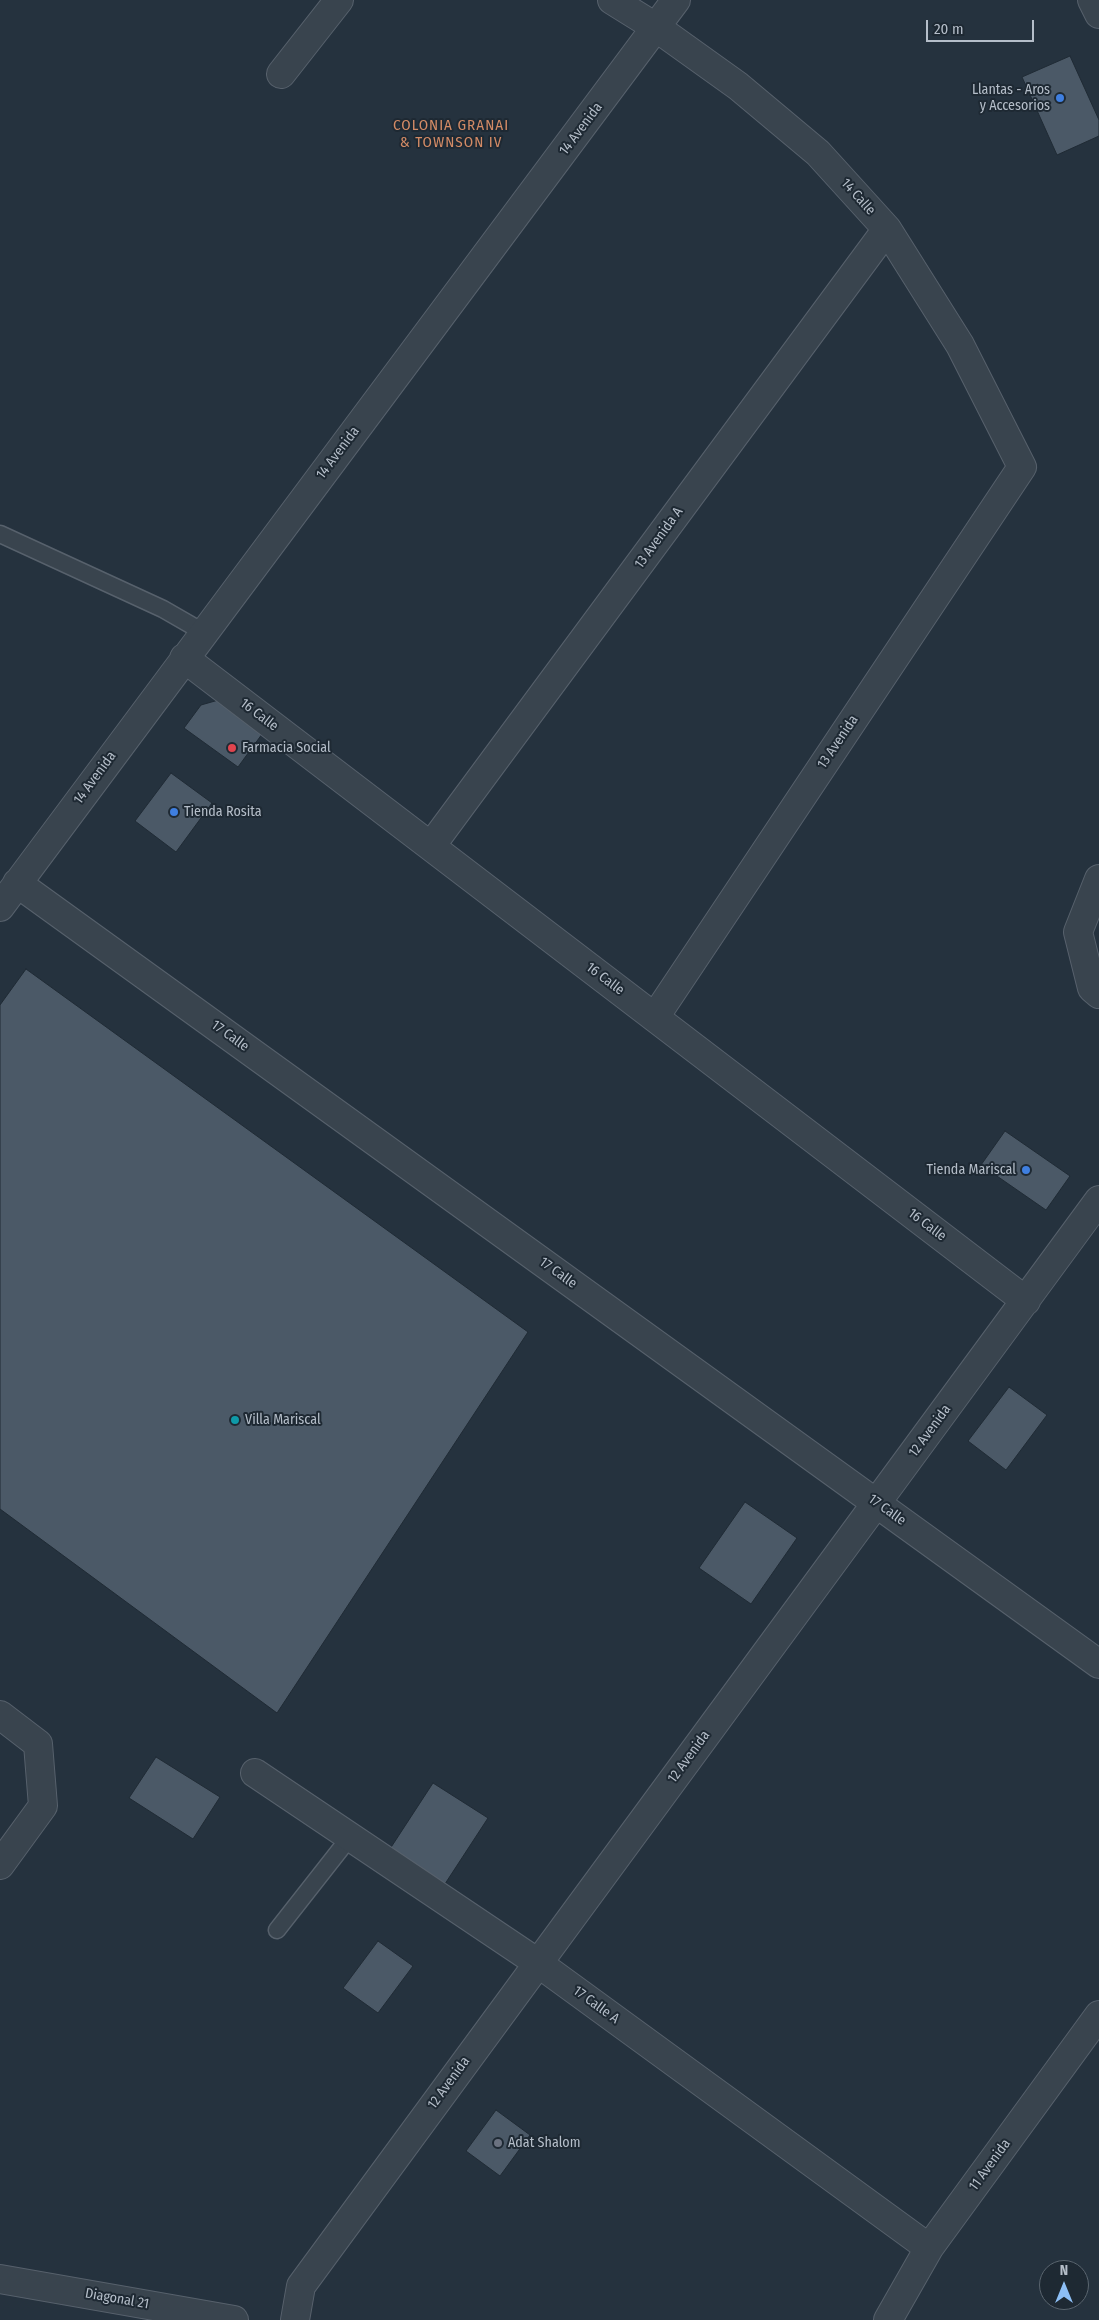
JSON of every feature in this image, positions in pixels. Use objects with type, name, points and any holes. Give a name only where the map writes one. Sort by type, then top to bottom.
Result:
[{"type":"street","points":[[281,74],[339,0]]},
{"type":"street","name":"14 Calle","points":[[612,0],[657,28],[738,86],[818,153],[887,229],[960,345],[1022,467]]},
{"type":"street","name":"14 Avenida","points":[[0,907],[676,0]]},
{"type":"street","points":[[1092,0],[1099,14]]},
{"type":"street","name":"13 Avenida A","points":[[431,846],[887,229]]},
{"type":"street","name":"13 Avenida","points":[[655,1017],[1022,467]]},
{"type":"street","name":"16 Calle","points":[[184,658],[1026,1301]]},
{"type":"street","points":[[1099,879],[1078,932],[1092,988],[1099,994]]},
{"type":"street","name":"17 Calle","points":[[17,883],[1099,1664]]},
{"type":"street","name":"12 Avenida","points":[[295,2320],[300,2286],[1099,1200]]},
{"type":"street","points":[[0,1715],[38,1744],[43,1806],[0,1865]]},
{"type":"street","name":"17 Calle A","points":[[255,1773],[538,1963],[929,2248]]},
{"type":"street","name":"11 Avenida","points":[[888,2320],[929,2248],[1099,2015]]},
{"type":"street","name":"Diagonal 21","points":[[0,2278],[234,2320]]},
{"type":"lane","points":[[0,534],[163,609],[204,632]]},
{"type":"lane","points":[[277,1930],[350,1837]]},
{"type":"building","name":"Llantas - Aros y Accesorios","points":[[1070,56],[1099,120],[1099,136],[1057,155],[1022,77]]},
{"type":"building","name":"Farmacia Social","points":[[222,699],[265,730],[238,767],[184,728],[201,705]]},
{"type":"building","name":"Tienda Rosita","points":[[171,773],[212,803],[176,852],[135,821]]},
{"type":"building","name":"Villa Mariscal","points":[[26,969],[528,1332],[277,1713],[0,1509],[0,1005]]},
{"type":"building","name":"Tienda Mariscal","points":[[1005,1131],[1070,1176],[1046,1210],[981,1165]]},
{"type":"building","points":[[1009,1387],[1047,1415],[1006,1470],[968,1441]]},
{"type":"building","points":[[745,1502],[797,1538],[751,1604],[699,1568]]},
{"type":"building","points":[[156,1757],[220,1797],[193,1839],[129,1798]]},
{"type":"building","points":[[433,1783],[488,1818],[441,1890],[386,1855]]},
{"type":"building","points":[[378,1941],[413,1966],[378,2013],[343,1988]]},
{"type":"building","name":"Adat Shalom","points":[[496,2110],[530,2135],[500,2176],[466,2151]]},
{"type":"place","name":"Llantas - Aros y Accesorios","points":[[1060,98]]},
{"type":"place","name":"Farmacia Social","points":[[232,748]]},
{"type":"place","name":"Tienda Rosita","points":[[174,812]]},
{"type":"place","name":"Tienda Mariscal","points":[[1026,1170]]},
{"type":"place","name":"Villa Mariscal","points":[[235,1420]]},
{"type":"place","name":"Adat Shalom","points":[[498,2143]]},
{"type":"district","name":"COLONIA GRANAI & TOWNSON IV","points":[[451,134]]}]
